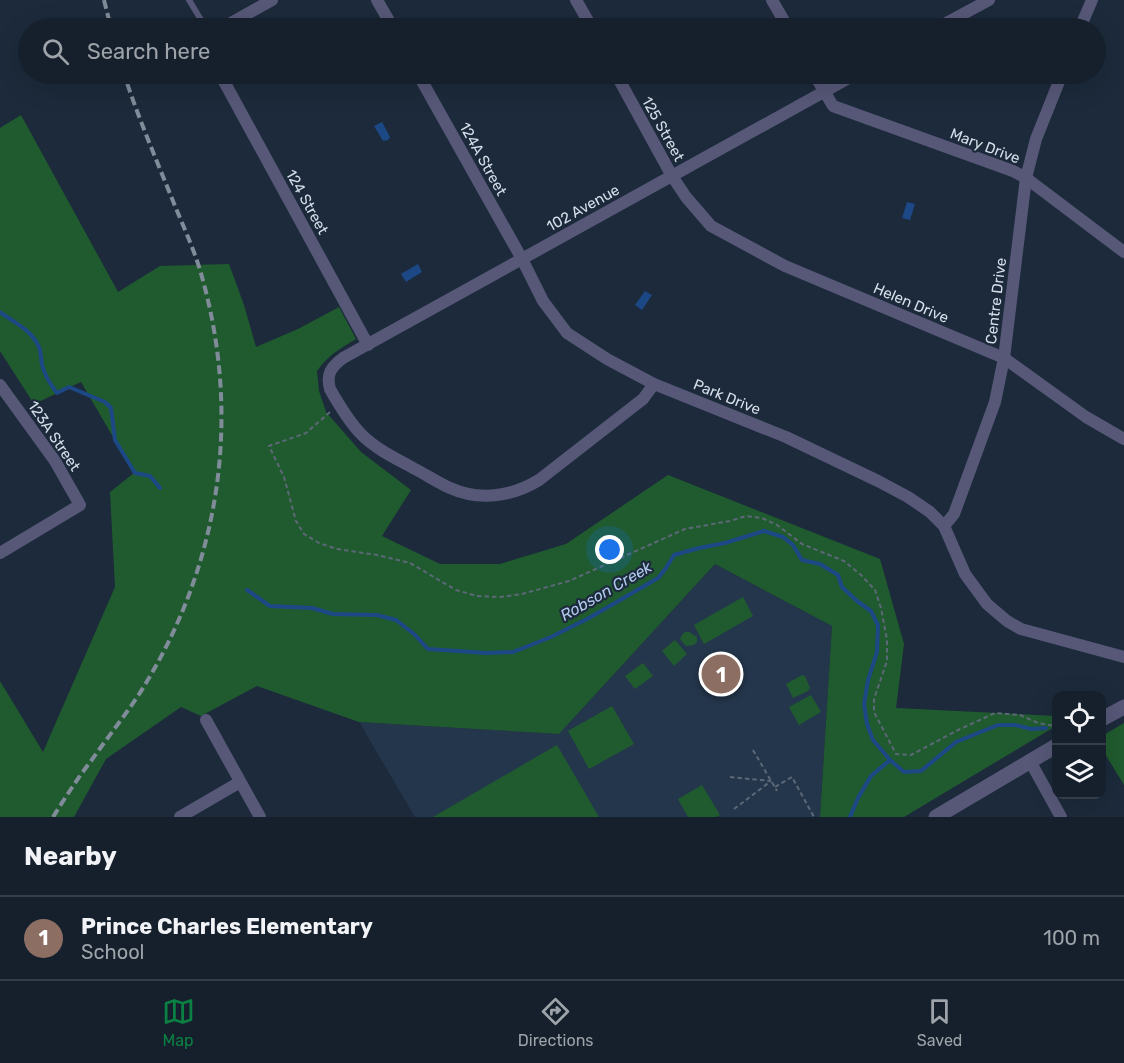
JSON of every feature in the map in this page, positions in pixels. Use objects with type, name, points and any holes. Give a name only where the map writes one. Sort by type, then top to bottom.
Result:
[{"type":"street","points":[[240,18],[272,0]]},
{"type":"street","points":[[377,0],[387,18]]},
{"type":"street","points":[[576,0],[586,18]]},
{"type":"street","points":[[772,0],[782,18]]},
{"type":"street","points":[[952,18],[973,4],[989,0]]},
{"type":"street","points":[[1084,18],[1092,0]]},
{"type":"street","name":"124 Street","points":[[225,84],[368,345]]},
{"type":"street","name":"124A Street","points":[[424,84],[522,259],[543,301],[567,333],[607,359],[654,384]]},
{"type":"street","name":"125 Street","points":[[621,84],[686,197]]},
{"type":"street","name":"Mary Drive","points":[[820,84],[833,106],[1013,171],[1026,178],[1124,252]]},
{"type":"street","name":"102 Avenue","points":[[654,384],[643,399],[539,480],[512,492],[479,496],[449,488],[398,460],[366,439],[330,389],[328,378],[333,366],[338,362],[837,84]]},
{"type":"street","name":"Centre Drive","points":[[944,526],[954,514],[995,402],[1004,358],[1026,178],[1036,139],[1058,84]]},
{"type":"street","name":"Helen Drive","points":[[686,197],[711,226],[785,266],[1004,358],[1086,417],[1124,439]]},
{"type":"street","name":"Park Drive","points":[[654,384],[786,437],[914,500],[944,526],[972,586],[1006,621],[1021,629],[1124,657]]},
{"type":"street","name":"123A Street","points":[[0,385],[55,460],[80,505],[0,553]]},
{"type":"street","points":[[1106,716],[1124,707]]},
{"type":"street","points":[[206,720],[260,817]]},
{"type":"street","points":[[936,817],[1052,748]]},
{"type":"street","points":[[1030,761],[1061,817]]},
{"type":"street","points":[[180,817],[240,782]]},
{"type":"lane","points":[[189,0],[200,18]]},
{"type":"path","points":[[335,408],[306,433],[269,446],[284,477],[297,521],[304,534],[319,543],[337,549],[410,563],[456,590],[477,596],[501,597],[522,594],[569,581],[685,529],[746,516],[762,518],[777,525],[802,544],[844,561],[861,574],[875,590],[887,639],[887,661],[874,699],[874,712],[896,754],[911,755],[995,713],[1020,715],[1038,723],[1052,725]]},
{"type":"path","points":[[753,750],[777,791]]},
{"type":"path","points":[[730,777],[771,781]]},
{"type":"path","points":[[775,787],[792,777],[814,817]]},
{"type":"path","points":[[734,809],[771,781]]},
{"type":"shaded area","points":[[715,564],[832,626],[820,817],[415,817],[359,722],[559,734]]},
{"type":"green space","points":[[21,115],[118,292],[160,266],[229,264],[256,347],[298,329],[339,307],[356,339],[330,357],[317,371],[319,391],[326,412],[361,452],[411,490],[382,536],[440,564],[500,564],[566,544],[668,475],[880,559],[904,644],[896,708],[1052,716],[1052,728],[904,817],[820,817],[832,626],[715,564],[559,734],[359,722],[257,686],[201,716],[181,707],[106,759],[74,817],[0,817],[0,681],[43,752],[115,587],[110,492],[134,473],[81,382],[34,404],[0,351],[0,128]]},
{"type":"green space","points":[[743,597],[753,616],[704,644],[694,625]]},
{"type":"green space","points":[[685,632],[697,637],[694,645],[686,646],[680,639]]},
{"type":"green space","points":[[675,640],[687,654],[674,666],[662,651]]},
{"type":"green space","points":[[643,663],[653,676],[635,689],[625,676]]},
{"type":"green space","points":[[802,675],[805,676],[810,688],[793,698],[786,684]]},
{"type":"green space","points":[[811,695],[821,712],[799,725],[789,707]]},
{"type":"green space","points":[[612,706],[634,744],[589,769],[568,731]]},
{"type":"green space","points":[[1124,723],[1124,785],[1106,756],[1106,734]]},
{"type":"green space","points":[[557,745],[599,817],[433,817]]},
{"type":"green space","points":[[702,785],[720,815],[688,817],[678,799]]},
{"type":"water","points":[[382,122],[390,137],[383,141],[374,126]]},
{"type":"water","points":[[907,202],[915,204],[910,220],[902,218]]},
{"type":"water","points":[[418,264],[422,272],[406,282],[401,274]]},
{"type":"water","points":[[645,291],[652,295],[642,310],[635,305]]},
{"type":"waterway","name":"Robson Creek","points":[[0,312],[23,328],[37,343],[46,376],[57,393],[69,387],[105,402],[111,408],[115,440],[135,473],[150,476],[160,488]]},
{"type":"waterway","name":"Robson Creek","points":[[247,590],[270,606],[312,608],[333,614],[377,615],[396,620],[428,649],[486,653],[513,652],[551,637],[589,618],[658,578],[674,555],[764,531],[783,537],[793,545],[802,560],[820,564],[838,575],[842,587],[871,611],[878,625],[877,652],[868,680],[864,704],[867,724],[873,740],[904,772],[921,771],[956,742],[998,725],[1015,725],[1031,729],[1046,728]]},
{"type":"waterway","points":[[850,817],[871,776],[890,760]]},
{"type":"railway","points":[[104,0],[108,18]]},
{"type":"railway","points":[[53,817],[140,693],[172,636],[192,587],[207,537],[217,486],[221,434],[220,382],[214,329],[196,258],[127,84]]},
{"type":"place","name":"Prince Charles Elementary","points":[[721,674]]}]
